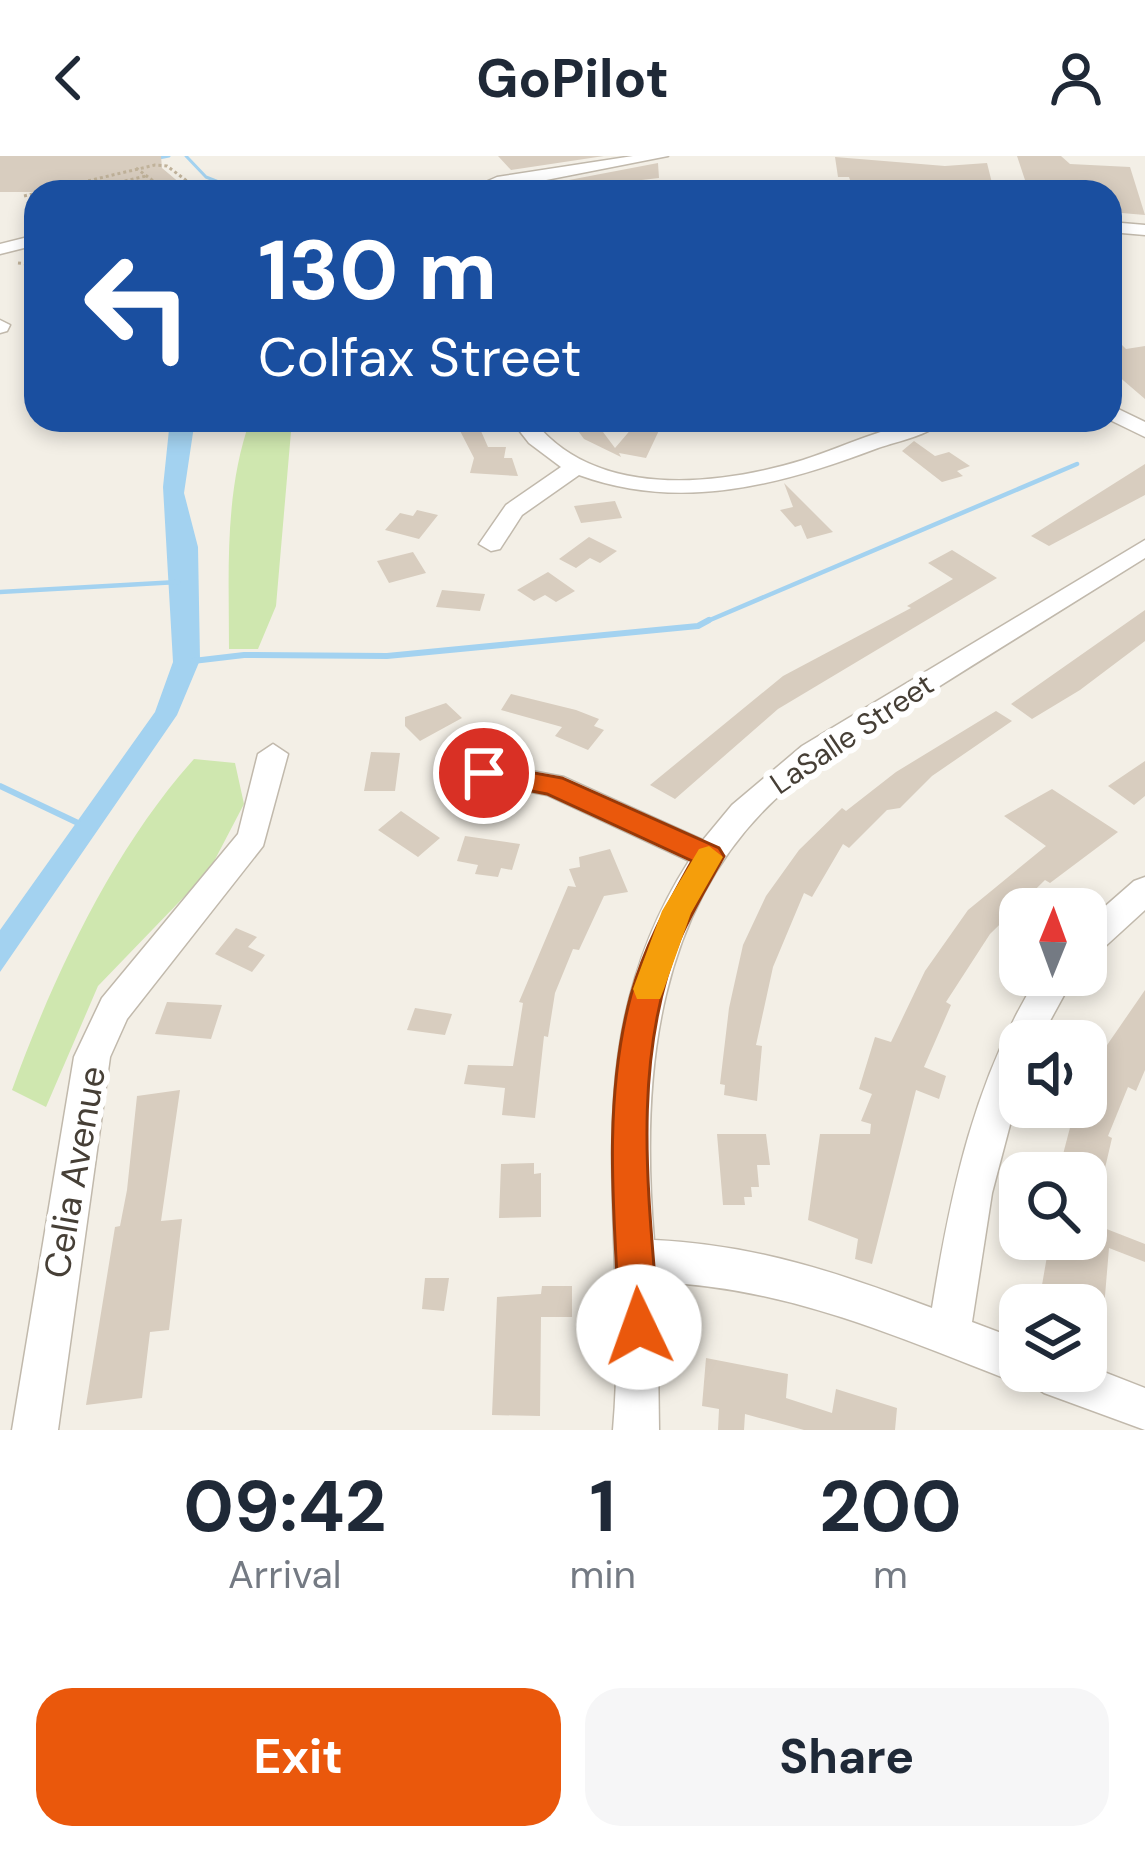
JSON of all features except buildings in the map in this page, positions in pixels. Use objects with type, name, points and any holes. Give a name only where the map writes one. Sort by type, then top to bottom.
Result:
[{"type":"street","points":[[510,180],[661,156]]},
{"type":"street","points":[[533,432],[550,451],[578,466],[650,486],[736,485],[898,432]]},
{"type":"street","points":[[491,544],[514,510],[578,466]]},
{"type":"street","name":"LaSalle Street","points":[[636,1430],[641,1360],[629,1112],[639,1027],[666,938],[709,856],[753,802],[821,747],[1145,548]]},
{"type":"street","name":"Celia Avenue","points":[[34,1430],[92,1057],[115,1009],[244,851],[258,824],[273,754]]},
{"type":"street","points":[[484,773],[553,785],[709,856]]},
{"type":"street","points":[[1107,924],[1145,890]]},
{"type":"street","points":[[949,1334],[987,1120],[1005,1067],[1046,996]]},
{"type":"street","points":[[635,1260],[716,1264],[789,1278],[999,1354]]},
{"type":"street","points":[[1100,1392],[1145,1409]]},
{"type":"path","points":[[90,180],[167,166],[186,180]]},
{"type":"path","points":[[136,168],[151,180]]},
{"type":"path","points":[[129,180],[146,176]]},
{"type":"green space","points":[[247,432],[291,432],[276,606],[258,649],[229,649],[232,505]]},
{"type":"green space","points":[[194,759],[235,763],[244,804],[209,871],[98,986],[46,1107],[12,1090],[46,1003],[112,873]]},
{"type":"water","points":[[169,432],[193,432],[184,493],[198,547],[200,660],[177,715],[0,972],[0,930],[155,712],[173,662],[163,487]]},
{"type":"waterway","points":[[154,159],[169,156]]},
{"type":"waterway","points":[[186,156],[214,180]]},
{"type":"waterway","points":[[705,622],[1077,464]]},
{"type":"waterway","points":[[0,592],[178,582]]},
{"type":"waterway","points":[[705,622],[709,620]]},
{"type":"waterway","points":[[193,661],[244,655],[387,656],[705,622]]},
{"type":"waterway","points":[[0,786],[78,823]]},
{"type":"slow traffic","points":[[649,989],[677,911],[709,857]]},
{"type":"route","points":[[484,773],[553,785],[709,856],[666,938],[646,995],[632,1074],[630,1196],[639,1327]]}]
